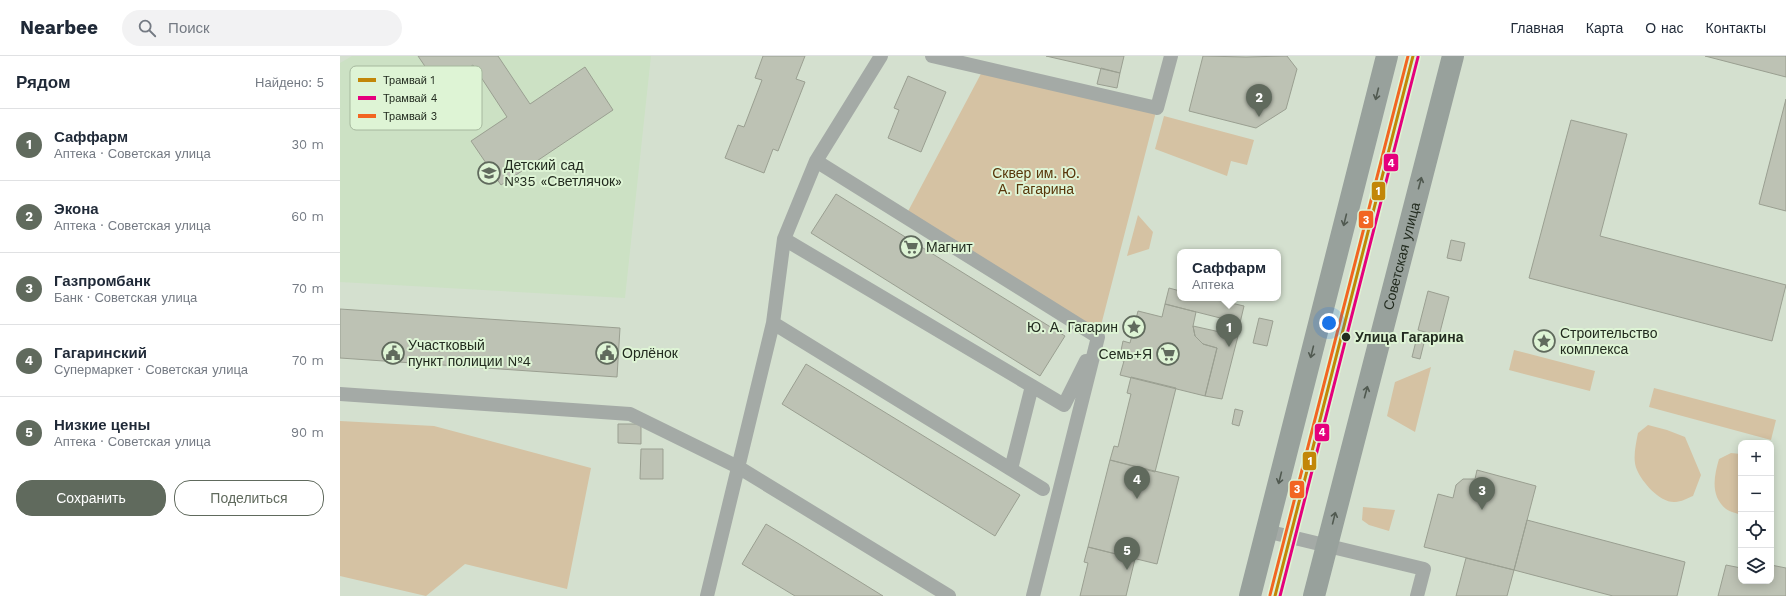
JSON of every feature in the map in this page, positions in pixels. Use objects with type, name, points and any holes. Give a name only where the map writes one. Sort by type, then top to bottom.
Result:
[{"type":"main road","points":[[1250,596],[1387,56]]},
{"type":"main road","name":"Советская улица","points":[[1314,596],[1453,56]]},
{"type":"lane","points":[[707,596],[773,323],[784,239],[816,161],[881,56]]},
{"type":"lane","points":[[932,56],[1157,108],[1171,56]]},
{"type":"lane","points":[[816,161],[1098,337]]},
{"type":"lane","points":[[784,239],[1064,405],[1098,337]]},
{"type":"lane","points":[[773,323],[1043,489]]},
{"type":"lane","points":[[1033,596],[1098,337]]},
{"type":"lane","points":[[1011,469],[1032,386]]},
{"type":"lane","points":[[340,394],[630,414],[738,467],[949,596]]},
{"type":"lane","points":[[1266,531],[1424,569],[1417,596]]},
{"type":"shaded area","name":"Детский сад №35 «Светлячок»","points":[[352,56],[651,56],[625,298],[340,282],[340,63]]},
{"type":"green space","name":"Сквер им. Ю. А. Гагарина","points":[[984,68],[1157,108],[1098,337],[905,217]]},
{"type":"green space","points":[[1164,116],[1254,140],[1247,165],[1231,161],[1227,176],[1155,149]]},
{"type":"green space","points":[[1138,215],[1153,232],[1149,249],[1127,256]]},
{"type":"green space","points":[[1514,350],[1595,371],[1590,391],[1509,370]]},
{"type":"green space","points":[[1431,367],[1415,432],[1387,416],[1395,382]]},
{"type":"green space","points":[[1654,388],[1776,420],[1771,440],[1649,407]]},
{"type":"green space","points":[[340,421],[434,426],[591,468],[567,589],[465,564],[426,596],[340,576]]},
{"type":"green space","points":[[1648,425],[1685,437],[1701,475],[1693,496],[1677,502],[1663,499],[1647,486],[1639,475],[1635,461],[1636,442],[1638,433]]},
{"type":"green space","points":[[1731,453],[1738,454],[1738,514],[1726,509],[1717,498],[1715,492],[1715,479],[1719,459]]},
{"type":"green space","points":[[1363,507],[1395,510],[1389,531],[1369,525],[1362,520]]},
{"type":"building","points":[[418,56],[498,56],[530,104],[585,67],[613,110],[501,185],[471,141],[507,117],[482,79],[482,66],[425,66]]},
{"type":"building","points":[[763,56],[805,56],[796,79],[805,82],[778,151],[773,149],[764,173],[725,158],[738,125],[744,127],[762,80],[755,78]]},
{"type":"building","points":[[1046,56],[1124,56],[1120,73]]},
{"type":"building","points":[[1203,56],[1287,56],[1297,69],[1286,109],[1256,128],[1189,111]]},
{"type":"building","points":[[1705,56],[1786,56],[1786,77]]},
{"type":"building","points":[[1101,68],[1120,73],[1117,88],[1097,84]]},
{"type":"building","points":[[908,76],[946,92],[921,152],[888,138],[899,110],[894,108]]},
{"type":"building","points":[[1786,99],[1786,211],[1759,204]]},
{"type":"building","points":[[1571,120],[1627,134],[1600,236],[1786,285],[1772,341],[1529,278]]},
{"type":"building","points":[[836,194],[1065,336],[1040,376],[811,233]]},
{"type":"building","points":[[1451,240],[1465,243],[1461,261],[1447,258]]},
{"type":"building","points":[[1169,288],[1177,290],[1177,301],[1223,301],[1244,306],[1240,323],[1165,304]]},
{"type":"building","points":[[1428,291],[1449,297],[1439,336],[1418,330]]},
{"type":"building","name":"Семь+Я","points":[[1165,304],[1196,312],[1193,326],[1195,336],[1203,344],[1217,348],[1205,396],[1120,375],[1124,361],[1119,360],[1123,341],[1130,343],[1138,311],[1162,317]]},
{"type":"building","points":[[340,309],[620,328],[617,377],[340,358]]},
{"type":"building","points":[[1259,318],[1273,321],[1267,346],[1253,343]]},
{"type":"building","points":[[1193,326],[1238,336],[1222,399],[1205,396],[1217,348],[1203,344],[1195,336]]},
{"type":"building","points":[[1416,341],[1424,343],[1420,359],[1412,357]]},
{"type":"building","points":[[806,364],[1020,495],[995,536],[782,404]]},
{"type":"building","points":[[1131,377],[1176,388],[1155,472],[1110,460],[1114,446],[1118,447],[1131,394],[1127,393]]},
{"type":"building","points":[[1235,409],[1243,411],[1239,426],[1232,424]]},
{"type":"building","points":[[618,424],[641,424],[641,444],[618,443]]},
{"type":"building","points":[[641,449],[663,449],[663,479],[640,479]]},
{"type":"building","points":[[1110,460],[1179,477],[1157,564],[1088,547]]},
{"type":"building","points":[[1477,470],[1536,486],[1514,570],[1424,547],[1438,494],[1453,498],[1456,485],[1463,479],[1475,479]]},
{"type":"building","points":[[1527,520],[1685,562],[1677,596],[1613,596],[1514,570]]},
{"type":"building","points":[[766,524],[883,596],[795,596],[742,564]]},
{"type":"building","points":[[1088,547],[1135,559],[1126,596],[1080,596],[1088,563],[1084,562]]},
{"type":"building","points":[[1466,558],[1514,570],[1507,596],[1456,596]]},
{"type":"building","points":[[1726,565],[1738,567],[1738,584],[1774,584],[1774,566],[1786,568],[1786,596],[1718,596]]},
{"type":"tram line","name":"3","points":[[1270,595],[1408,56]]},
{"type":"tram line","name":"1","points":[[1275,596],[1413,56]]},
{"type":"tram line","name":"4","points":[[1280,596],[1418,57]]},
{"type":"place","name":"Экона","points":[[1259,117]]},
{"type":"place","name":"Детский сад №35 «Светлячок»","points":[[489,173]]},
{"type":"place","name":"Магнит","points":[[911,247]]},
{"type":"place","name":"Ю. А. Гагарин","points":[[1134,327]]},
{"type":"place","name":"Улица Гагарина","points":[[1346,337]]},
{"type":"place","name":"Строительство комплекса","points":[[1544,341]]},
{"type":"place","name":"Саффарм","points":[[1229,347]]},
{"type":"place","name":"Участковый пункт полиции №4","points":[[393,353]]},
{"type":"place","name":"Орлёнок","points":[[607,353]]},
{"type":"place","name":"Семь+Я","points":[[1168,354]]},
{"type":"place","name":"Гагаринский","points":[[1137,499]]},
{"type":"place","name":"Газпромбанк","points":[[1482,510]]},
{"type":"place","name":"Низкие цены","points":[[1127,570]]}]
